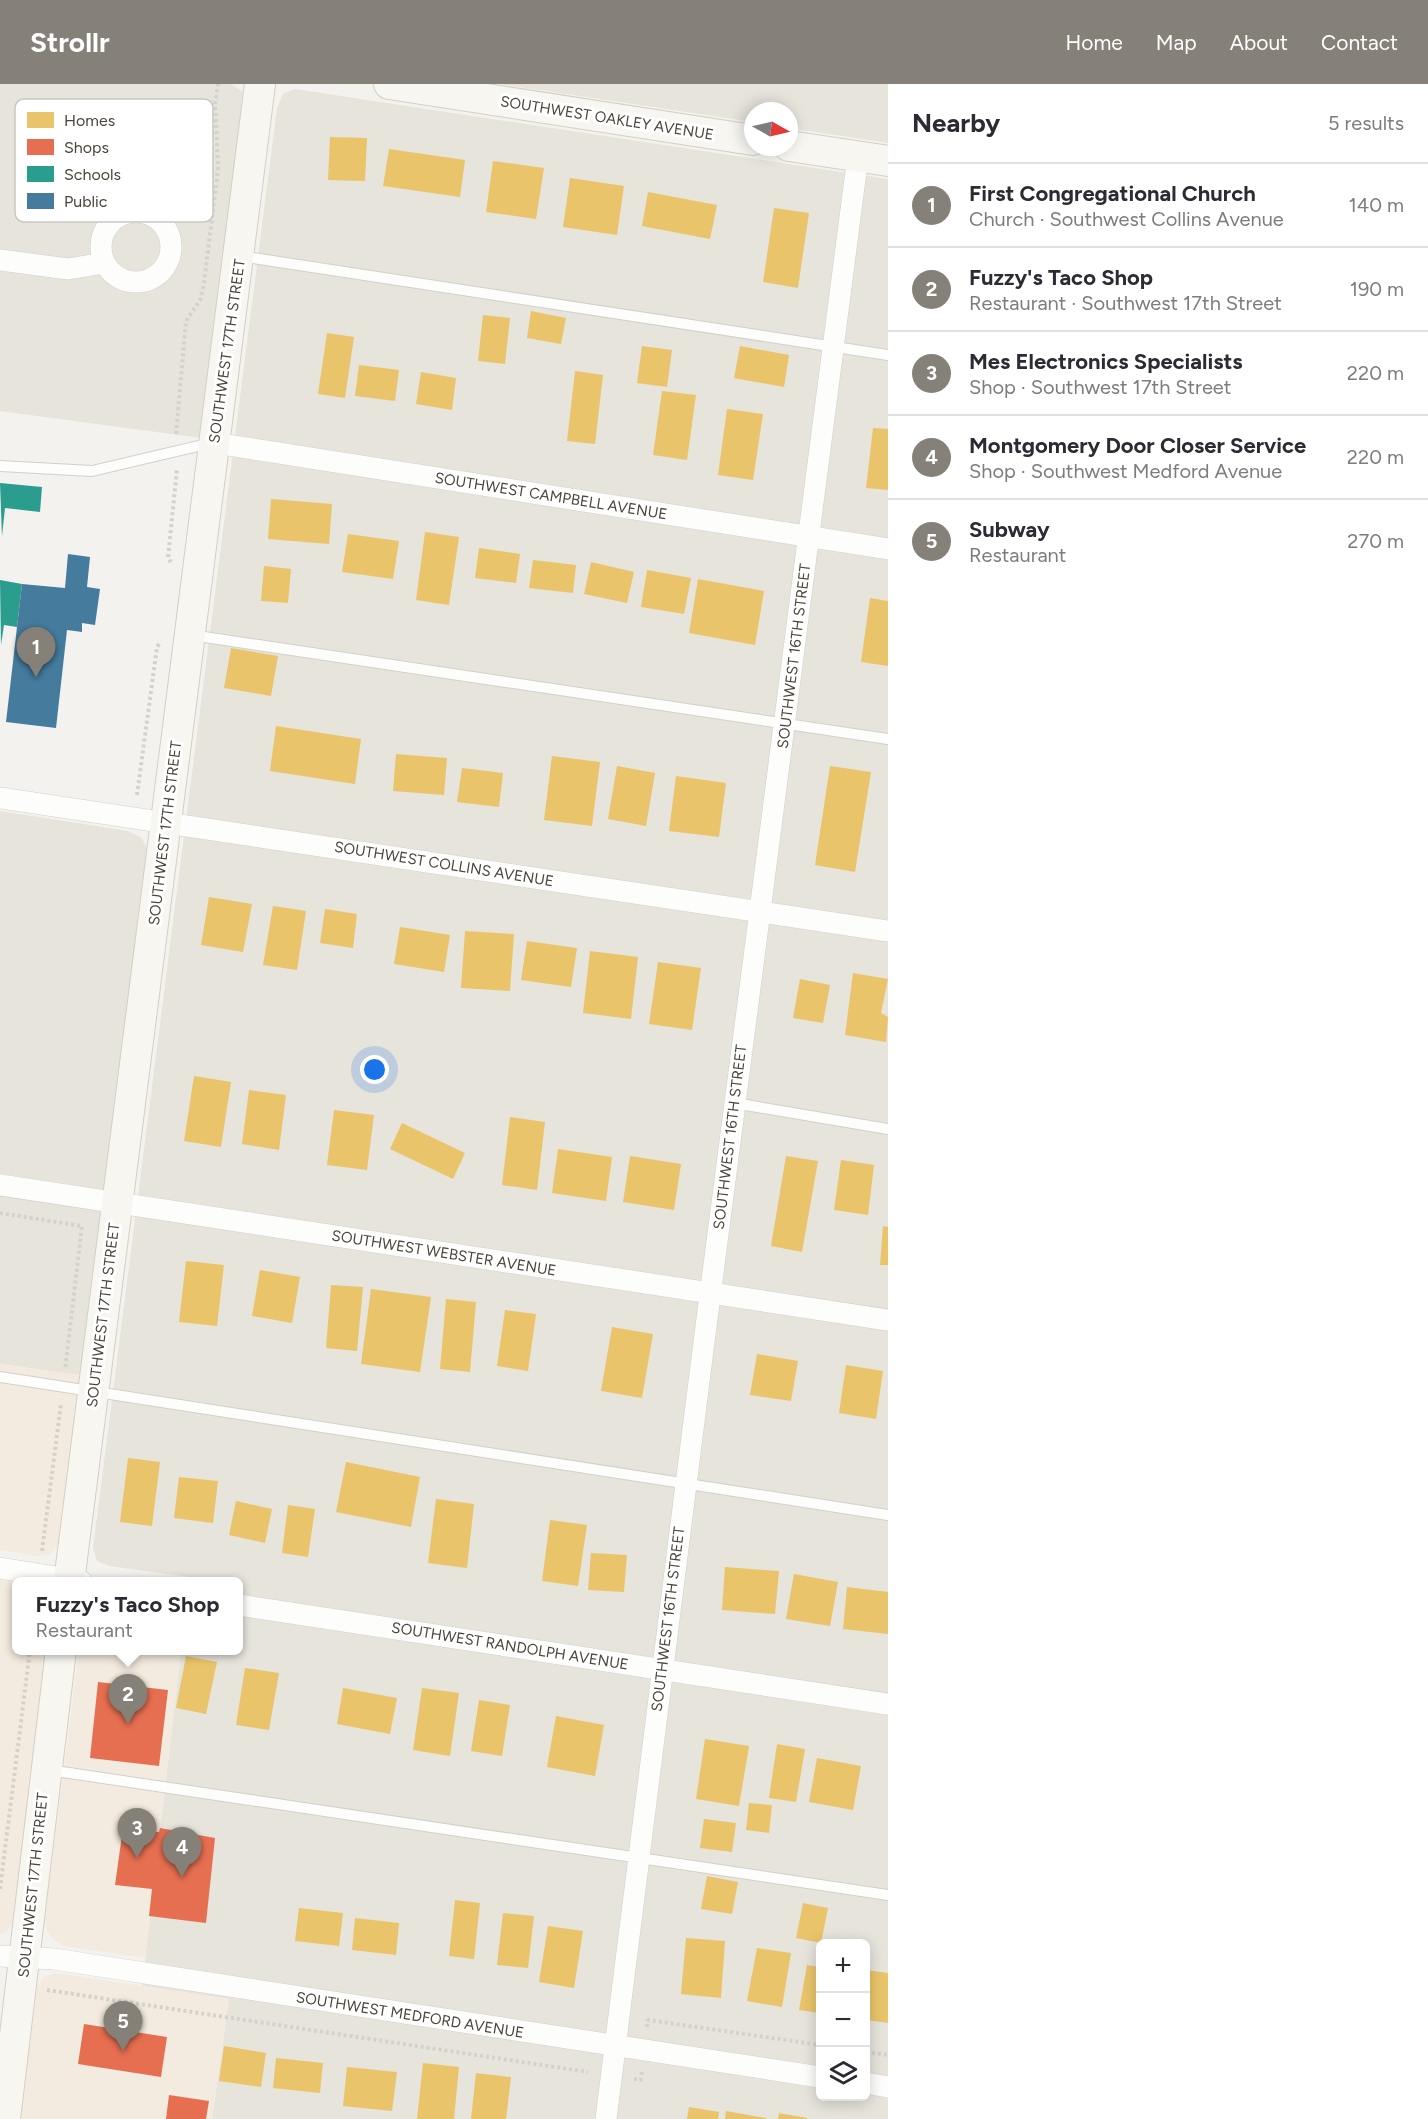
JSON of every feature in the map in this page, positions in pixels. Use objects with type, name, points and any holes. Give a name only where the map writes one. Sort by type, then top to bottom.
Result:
[{"type":"main road","name":"SOUTHWEST 17TH STREET","points":[[73,1577],[93,1392],[240,256],[260,84]]},
{"type":"main road","name":"SOUTHWEST OAKLEY AVENUE","points":[[389,84],[744,139]]},
{"type":"main road","points":[[798,147],[888,161]]},
{"type":"main road","name":"SOUTHWEST 17TH STREET","points":[[5,2119],[12,1957],[46,1770],[60,1655]]},
{"type":"street","name":"SOUTHWEST 16TH STREET","points":[[606,2119],[709,1294],[786,723],[858,156]]},
{"type":"street","points":[[0,260],[68,268],[104,263]]},
{"type":"street","name":"SOUTHWEST CAMPBELL AVENUE","points":[[214,443],[888,549]]},
{"type":"street","name":"SOUTHWEST COLLINS AVENUE","points":[[0,798],[888,931]]},
{"type":"street","name":"SOUTHWEST WEBSTER AVENUE","points":[[0,1185],[888,1320]]},
{"type":"street","points":[[0,1568],[51,1577]]},
{"type":"street","name":"SOUTHWEST RANDOLPH AVENUE","points":[[243,1606],[888,1704]]},
{"type":"street","name":"SOUTHWEST MEDFORD AVENUE","points":[[12,1957],[54,1959],[816,2076]]},
{"type":"street","points":[[870,2084],[888,2087]]},
{"type":"lane","points":[[240,256],[888,355]]},
{"type":"lane","points":[[0,466],[92,471],[214,443]]},
{"type":"lane","points":[[190,635],[888,739]]},
{"type":"lane","points":[[734,1103],[888,1129]]},
{"type":"lane","points":[[0,1377],[888,1515]]},
{"type":"lane","points":[[46,1770],[638,1860],[888,1895]]},
{"type":"path","points":[[0,1213],[82,1226]]},
{"type":"path","points":[[0,1889],[29,1655]]},
{"type":"path","points":[[870,2053],[888,2055]]},
{"type":"shaded area","points":[[0,84],[231,84],[242,91],[246,107],[201,438],[0,411]]},
{"type":"shaded area","points":[[499,84],[888,84],[888,143],[798,129],[798,102],[744,102],[744,121]]},
{"type":"shaded area","points":[[295,89],[888,179],[888,2119],[212,2119],[229,1999],[142,1986],[181,1655],[243,1655],[243,1577],[189,1577],[109,1566],[97,1561],[93,1548],[277,108],[283,94]]},
{"type":"shaded area","points":[[0,811],[128,831],[142,838],[149,854],[80,1375],[0,1364]]},
{"type":"shaded area","points":[[0,1364],[80,1375],[58,1545],[50,1554],[38,1556],[0,1550]]},
{"type":"shaded area","points":[[0,1580],[12,1582],[12,1655],[46,1655],[13,1922],[6,1932],[0,1935]]},
{"type":"shaded area","points":[[78,1655],[181,1655],[145,1958],[64,1946],[51,1938],[44,1924]]},
{"type":"shaded area","points":[[56,1973],[229,1999],[212,2119],[21,2119],[37,1987],[45,1977]]},
{"type":"building: Homes","points":[[330,137],[367,138],[365,181],[328,180]]},
{"type":"building: Homes","points":[[389,149],[465,160],[460,197],[383,186]]},
{"type":"building: Homes","points":[[493,161],[544,168],[536,219],[486,212]]},
{"type":"building: Homes","points":[[570,178],[624,186],[617,235],[563,227]]},
{"type":"building: Homes","points":[[648,192],[717,205],[710,239],[642,226]]},
{"type":"building: Homes","points":[[774,208],[809,213],[798,288],[763,282]]},
{"type":"building: Homes","points":[[531,311],[566,318],[561,344],[527,338]]},
{"type":"building: Homes","points":[[483,315],[510,318],[505,364],[478,361]]},
{"type":"building: Homes","points":[[327,333],[354,337],[345,398],[318,394]]},
{"type":"building: Homes","points":[[642,346],[672,350],[667,387],[637,383]]},
{"type":"building: Homes","points":[[740,346],[789,355],[784,387],[734,378]]},
{"type":"building: Homes","points":[[359,365],[399,370],[395,401],[355,396]]},
{"type":"building: Homes","points":[[575,371],[603,375],[595,444],[567,441]]},
{"type":"building: Homes","points":[[421,372],[456,378],[452,410],[416,404]]},
{"type":"building: Homes","points":[[662,391],[696,395],[687,460],[653,455]]},
{"type":"building: Homes","points":[[727,409],[763,414],[753,480],[718,475]]},
{"type":"building: Homes","points":[[873,428],[888,429],[888,490],[866,488]]},
{"type":"building: Homes","points":[[271,499],[332,504],[329,544],[268,539]]},
{"type":"building: Homes","points":[[425,532],[459,537],[449,605],[416,600]]},
{"type":"building: Homes","points":[[348,534],[399,541],[393,579],[342,572]]},
{"type":"building: Homes","points":[[479,548],[520,554],[516,583],[475,578]]},
{"type":"building: Homes","points":[[533,560],[576,565],[573,593],[529,588]]},
{"type":"building: Homes","points":[[591,562],[634,572],[627,603],[584,594]]},
{"type":"building: Homes","points":[[264,566],[291,569],[288,603],[261,601]]},
{"type":"building: Homes","points":[[647,570],[691,578],[684,614],[641,607]]},
{"type":"building: Homes","points":[[698,579],[764,591],[755,645],[689,633]]},
{"type":"building: Homes","points":[[870,598],[888,601],[888,666],[861,662]]},
{"type":"building: Homes","points":[[231,648],[278,656],[271,696],[224,688]]},
{"type":"building: Homes","points":[[276,726],[361,739],[355,784],[270,771]]},
{"type":"building: Homes","points":[[396,754],[447,758],[444,795],[393,791]]},
{"type":"building: Homes","points":[[552,756],[600,762],[592,826],[544,820]]},
{"type":"building: Homes","points":[[617,766],[655,773],[646,826],[608,819]]},
{"type":"building: Homes","points":[[830,766],[871,772],[855,872],[815,865]]},
{"type":"building: Homes","points":[[462,768],[503,773],[499,807],[457,802]]},
{"type":"building: Homes","points":[[676,776],[726,783],[719,837],[669,831]]},
{"type":"building: Homes","points":[[209,897],[252,904],[243,952],[201,945]]},
{"type":"building: Homes","points":[[273,906],[306,911],[297,970],[263,965]]},
{"type":"building: Homes","points":[[325,909],[357,914],[353,948],[320,943]]},
{"type":"building: Homes","points":[[400,927],[450,935],[444,972],[394,964]]},
{"type":"building: Homes","points":[[465,931],[514,934],[510,991],[461,988]]},
{"type":"building: Homes","points":[[527,941],[577,948],[571,987],[521,980]]},
{"type":"building: Homes","points":[[590,951],[638,957],[631,1019],[583,1013]]},
{"type":"building: Homes","points":[[658,962],[701,968],[692,1030],[649,1024]]},
{"type":"building: Homes","points":[[853,973],[888,979],[881,1013],[888,1017],[886,1042],[845,1035]]},
{"type":"building: Homes","points":[[800,979],[830,985],[823,1023],[793,1018]]},
{"type":"building: Homes","points":[[194,1076],[231,1082],[221,1147],[184,1141]]},
{"type":"building: Homes","points":[[249,1090],[286,1095],[279,1150],[242,1144]]},
{"type":"building: Homes","points":[[334,1110],[374,1115],[367,1170],[327,1165]]},
{"type":"building: Homes","points":[[510,1117],[545,1122],[537,1190],[502,1185]]},
{"type":"building: Homes","points":[[402,1123],[465,1153],[453,1179],[390,1149]]},
{"type":"building: Homes","points":[[558,1149],[612,1157],[606,1201],[552,1193]]},
{"type":"building: Homes","points":[[630,1156],[681,1164],[674,1210],[623,1202]]},
{"type":"building: Homes","points":[[786,1156],[818,1161],[802,1252],[771,1246]]},
{"type":"building: Homes","points":[[841,1160],[874,1165],[868,1215],[834,1210]]},
{"type":"building: Homes","points":[[883,1226],[888,1227],[888,1265],[880,1265]]},
{"type":"building: Homes","points":[[186,1261],[224,1265],[217,1326],[179,1322]]},
{"type":"building: Homes","points":[[260,1270],[300,1277],[292,1323],[252,1316]]},
{"type":"building: Homes","points":[[331,1285],[363,1287],[357,1351],[326,1348]]},
{"type":"building: Homes","points":[[371,1289],[431,1297],[420,1372],[361,1364]]},
{"type":"building: Homes","points":[[446,1299],[476,1302],[470,1372],[440,1369]]},
{"type":"building: Homes","points":[[505,1310],[536,1314],[528,1371],[497,1366]]},
{"type":"building: Homes","points":[[612,1327],[653,1334],[642,1398],[601,1391]]},
{"type":"building: Homes","points":[[757,1354],[798,1361],[791,1401],[750,1395]]},
{"type":"building: Homes","points":[[846,1365],[883,1371],[876,1419],[839,1413]]},
{"type":"building: Homes","points":[[128,1458],[160,1462],[152,1526],[120,1522]]},
{"type":"building: Homes","points":[[346,1462],[420,1477],[411,1527],[336,1512]]},
{"type":"building: Homes","points":[[179,1477],[218,1481],[213,1523],[174,1518]]},
{"type":"building: Homes","points":[[436,1499],[474,1504],[467,1568],[428,1563]]},
{"type":"building: Homes","points":[[236,1501],[272,1509],[265,1543],[229,1535]]},
{"type":"building: Homes","points":[[288,1505],[315,1509],[308,1557],[282,1553]]},
{"type":"building: Homes","points":[[550,1520],[587,1525],[578,1586],[542,1581]]},
{"type":"building: Homes","points":[[591,1553],[627,1555],[624,1592],[588,1590]]},
{"type":"building: Homes","points":[[725,1567],[779,1571],[775,1614],[722,1610]]},
{"type":"building: Homes","points":[[794,1574],[838,1582],[830,1626],[786,1619]]},
{"type":"building: Homes","points":[[847,1587],[888,1592],[888,1634],[843,1629]]},
{"type":"building: Homes","points":[[186,1656],[217,1662],[206,1714],[176,1708]]},
{"type":"building: Homes","points":[[245,1668],[279,1673],[269,1730],[236,1725]]},
{"type":"building: Homes","points":[[343,1688],[397,1698],[390,1734],[337,1724]]},
{"type":"building: Homes","points":[[422,1688],[459,1693],[450,1756],[413,1750]]},
{"type":"building: Homes","points":[[479,1700],[510,1705],[502,1756],[471,1751]]},
{"type":"building: Homes","points":[[556,1716],[604,1725],[595,1776],[547,1767]]},
{"type":"building: Homes","points":[[705,1739],[749,1746],[739,1806],[696,1799]]},
{"type":"building: Homes","points":[[777,1744],[805,1749],[796,1802],[769,1798]]},
{"type":"building: Homes","points":[[817,1758],[861,1766],[853,1810],[809,1802]]},
{"type":"building: Homes","points":[[749,1803],[772,1805],[769,1833],[746,1830]]},
{"type":"building: Homes","points":[[704,1819],[736,1823],[732,1852],[700,1848]]},
{"type":"building: Homes","points":[[707,1876],[738,1882],[732,1914],[701,1909]]},
{"type":"building: Homes","points":[[455,1900],[480,1903],[474,1959],[449,1956]]},
{"type":"building: Homes","points":[[803,1903],[828,1908],[822,1939],[816,1939],[816,1942],[796,1938]]},
{"type":"building: Homes","points":[[299,1908],[343,1913],[339,1946],[295,1941]]},
{"type":"building: Homes","points":[[503,1913],[534,1916],[528,1968],[497,1965]]},
{"type":"building: Homes","points":[[355,1918],[399,1923],[396,1955],[352,1950]]},
{"type":"building: Homes","points":[[548,1926],[583,1931],[574,1988],[539,1982]]},
{"type":"building: Homes","points":[[686,1938],[725,1941],[721,1998],[681,1994]]},
{"type":"building: Homes","points":[[757,1948],[791,1953],[782,2007],[747,2001]]},
{"type":"building: Homes","points":[[807,1965],[816,1966],[816,2012],[799,2010]]},
{"type":"building: Homes","points":[[870,1971],[888,1973],[888,2023],[870,2021]]},
{"type":"building: Homes","points":[[224,2046],[266,2053],[261,2087],[219,2081]]},
{"type":"building: Homes","points":[[276,2058],[323,2063],[320,2093],[273,2088]]},
{"type":"building: Homes","points":[[423,2063],[459,2067],[454,2119],[417,2119]]},
{"type":"building: Homes","points":[[347,2067],[397,2072],[392,2111],[343,2106]]},
{"type":"building: Homes","points":[[476,2073],[511,2077],[506,2119],[471,2119]]},
{"type":"building: Homes","points":[[689,2107],[719,2112],[718,2119],[687,2119]]},
{"type":"building: Homes","points":[[726,2111],[766,2118],[766,2119],[725,2119]]},
{"type":"building: Homes","points":[[779,2113],[807,2118],[807,2119],[778,2119]]},
{"type":"building: Shops","points":[[98,1682],[168,1690],[159,1766],[90,1758]]},
{"type":"building: Shops","points":[[123,1828],[159,1832],[160,1828],[215,1838],[206,1923],[149,1916],[152,1889],[115,1885]]},
{"type":"building: Shops","points":[[84,2024],[167,2037],[161,2077],[78,2064]]},
{"type":"building: Shops","points":[[169,2095],[209,2101],[206,2119],[166,2119]]},
{"type":"building: Schools","points":[[0,483],[42,487],[40,512],[5,508],[2,536]]},
{"type":"building: Schools","points":[[0,580],[22,584],[17,627],[4,625],[1,645]]},
{"type":"building: Public","points":[[68,554],[90,557],[87,587],[100,589],[95,625],[82,623],[82,632],[67,630],[56,728],[6,722],[22,584],[65,588]]},
{"type":"place","name":"First Congregational Church","points":[[36,677]]},
{"type":"place","name":"Fuzzy's Taco Shop","points":[[128,1724]]},
{"type":"place","name":"Mes Electronics Specialists","points":[[137,1858]]},
{"type":"place","name":"Montgomery Door Closer Service","points":[[182,1877]]},
{"type":"place","name":"Subway","points":[[123,2051]]}]
